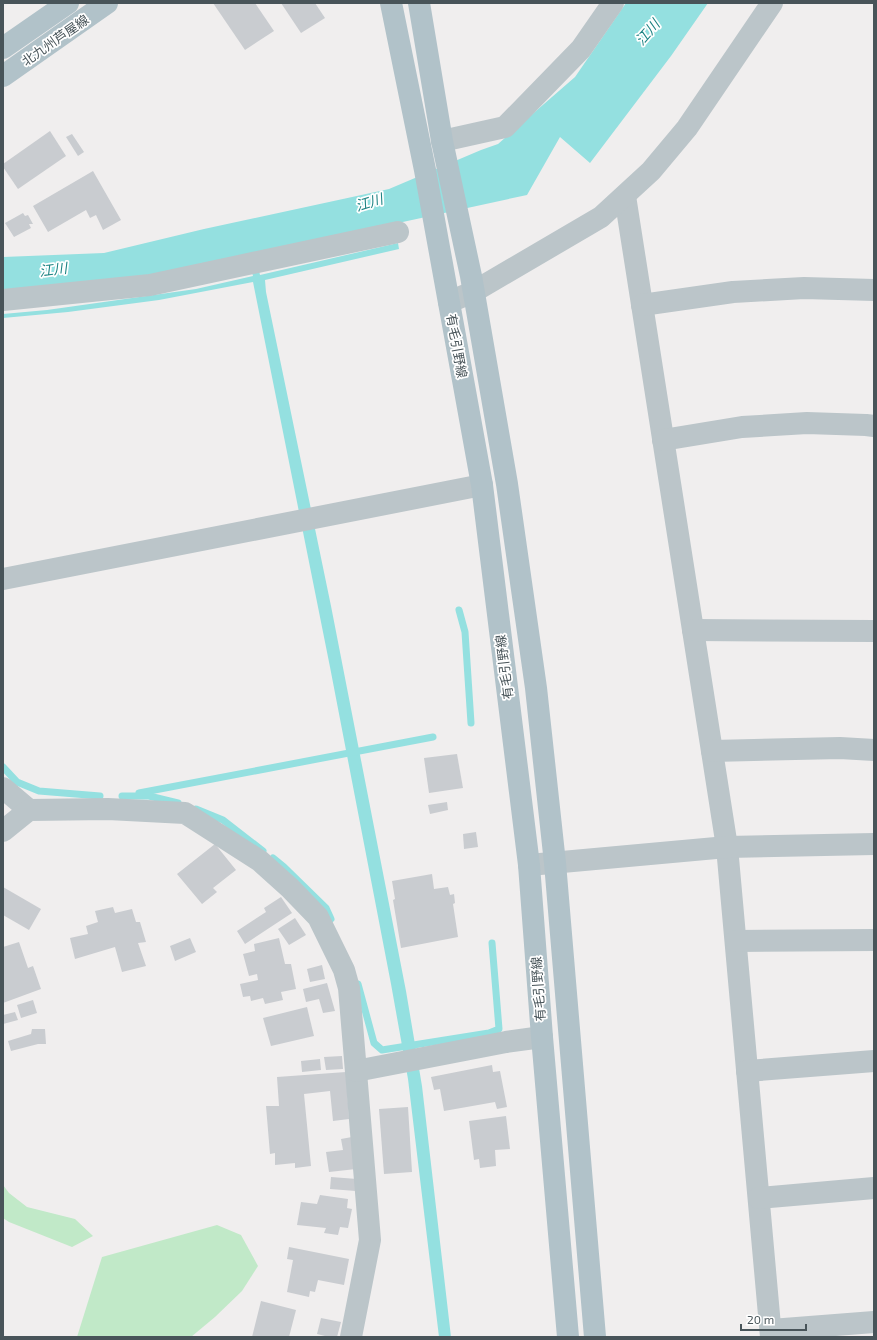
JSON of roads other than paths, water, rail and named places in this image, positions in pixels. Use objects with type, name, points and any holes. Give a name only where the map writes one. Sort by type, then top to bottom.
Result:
[{"type":"main road","name":"北九州芦屋線","points":[[3,48],[68,3]]},
{"type":"main road","name":"北九州芦屋線","points":[[3,76],[107,3]]},
{"type":"main road","name":"有毛引野線","points":[[391,3],[425,170],[482,484],[529,865],[542,1037],[568,1337]]},
{"type":"main road","name":"有毛引野線","points":[[419,3],[444,150],[472,284],[507,484],[534,672],[555,863],[595,1337]]},
{"type":"street","points":[[444,150],[505,127],[581,49],[613,3]]},
{"type":"street","points":[[448,295],[601,217],[625,196],[651,171],[688,128],[772,3]]},
{"type":"street","points":[[625,196],[727,847],[771,1334],[874,1322]]},
{"type":"street","points":[[3,300],[150,285],[398,232]]},
{"type":"street","points":[[642,305],[733,292],[812,288],[874,290]]},
{"type":"street","points":[[663,440],[742,427],[807,423],[874,426]]},
{"type":"street","points":[[3,580],[482,484]]},
{"type":"street","points":[[693,630],[874,630]]},
{"type":"street","points":[[712,751],[840,748],[874,750]]},
{"type":"street","points":[[3,788],[29,810]]},
{"type":"street","points":[[3,831],[29,810],[108,809],[185,813],[260,861],[290,888],[318,917],[344,970],[349,988],[370,1240],[352,1337]]},
{"type":"street","points":[[529,865],[727,847],[874,844]]},
{"type":"street","points":[[736,941],[874,940]]},
{"type":"street","points":[[356,1071],[506,1042],[542,1037]]},
{"type":"street","points":[[747,1071],[874,1061]]},
{"type":"street","points":[[759,1198],[874,1188]]},
{"type":"water","name":"江川","points":[[626,3],[708,3],[671,56],[590,163],[560,137],[527,195],[255,254],[260,275],[398,243],[399,249],[265,280],[266,292],[331,606],[406,991],[422,1086],[451,1337],[439,1337],[408,1079],[330,667],[253,282],[159,300],[68,312],[3,318],[3,314],[47,310],[196,289],[253,276],[247,255],[130,281],[3,292],[3,257],[104,253],[204,229],[389,189],[498,144],[575,77]]},
{"type":"waterway","points":[[459,610],[465,632],[471,723]]},
{"type":"waterway","points":[[139,793],[433,737]]},
{"type":"waterway","points":[[3,767],[17,782],[39,791],[100,796]]},
{"type":"waterway","points":[[122,796],[149,796],[178,803]]},
{"type":"waterway","points":[[196,809],[223,820],[263,851]]},
{"type":"waterway","points":[[273,858],[326,908],[331,919]]},
{"type":"waterway","points":[[358,984],[374,1043],[382,1050],[489,1033],[499,1029],[492,943]]}]
